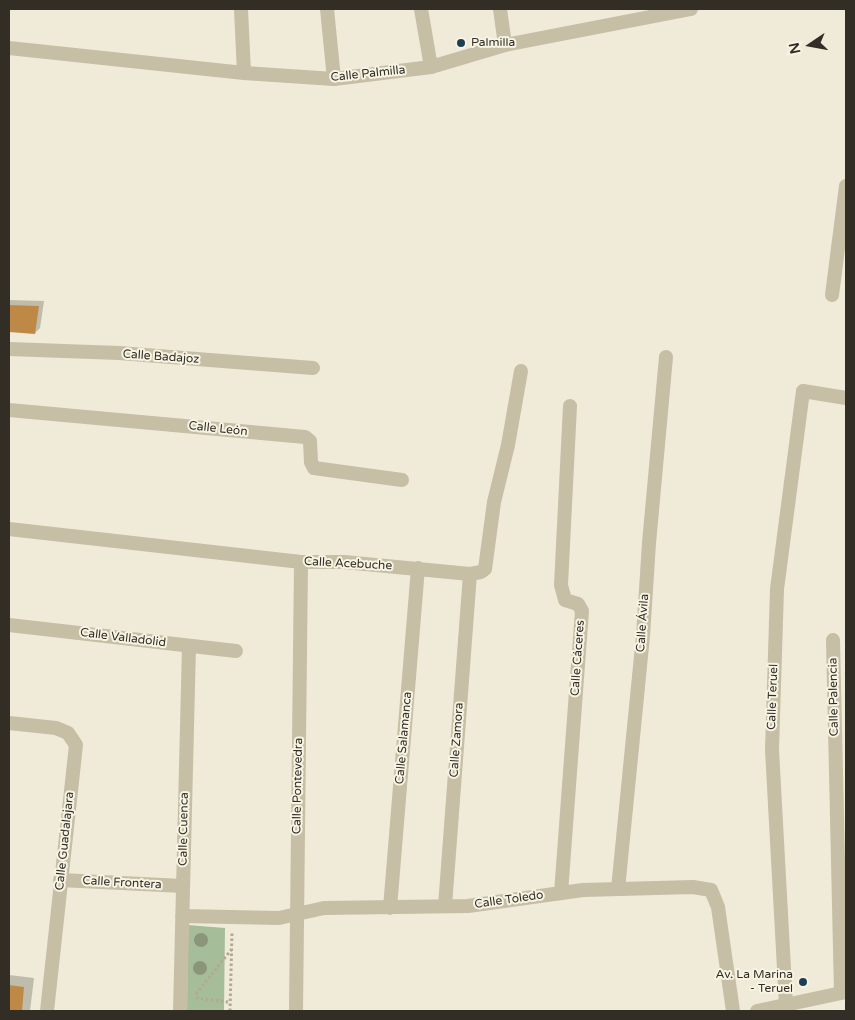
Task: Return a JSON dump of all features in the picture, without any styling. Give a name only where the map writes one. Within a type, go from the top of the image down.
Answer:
[{"type":"street","points":[[241,9],[244,73]]},
{"type":"street","points":[[327,9],[334,79]]},
{"type":"street","points":[[422,9],[431,67]]},
{"type":"street","points":[[500,9],[505,45]]},
{"type":"street","name":"Calle Palmilla","points":[[9,48],[244,73],[334,79],[431,67],[505,45],[691,9]]},
{"type":"street","points":[[832,295],[846,186]]},
{"type":"street","name":"Calle Badajoz","points":[[9,349],[119,353],[312,368]]},
{"type":"street","name":"Calle Ávila","points":[[618,889],[643,636],[649,544],[666,357]]},
{"type":"street","points":[[470,574],[481,572],[485,569],[494,502],[508,445],[521,371]]},
{"type":"street","name":"Calle Teruel","points":[[786,1005],[772,750],[777,589],[803,391],[846,398]]},
{"type":"street","name":"Calle Cáceres","points":[[561,893],[582,611],[578,604],[565,600],[561,585],[570,406]]},
{"type":"street","name":"Calle León","points":[[9,410],[305,437],[310,442],[310,462],[314,468],[402,480]]},
{"type":"street","name":"Calle Acebuche","points":[[9,529],[301,562],[344,562],[470,574]]},
{"type":"street","name":"Calle Pontevedra","points":[[296,1011],[301,562]]},
{"type":"street","name":"Calle Salamanca","points":[[390,908],[418,568]]},
{"type":"street","name":"Calle Zamora","points":[[445,906],[470,574]]},
{"type":"street","name":"Calle Valladolid","points":[[9,625],[236,651]]},
{"type":"street","name":"Calle Palencia","points":[[833,640],[843,992]]},
{"type":"street","name":"Calle Cuenca","points":[[180,1011],[189,646]]},
{"type":"street","name":"Calle Guadalajara","points":[[9,723],[56,728],[68,733],[76,745],[47,1011]]},
{"type":"street","name":"Calle Frontera","points":[[60,880],[183,886]]},
{"type":"street","name":"Calle Toledo","points":[[182,916],[279,918],[324,908],[468,906],[561,893],[693,886],[711,890],[718,907],[733,1011]]},
{"type":"street","points":[[758,1011],[843,992]]},
{"type":"path","points":[[230,1011],[232,917]]},
{"type":"path","points":[[197,994],[231,949]]},
{"type":"path","points":[[180,996],[228,1002]]},
{"type":"green space","points":[[188,925],[225,928],[224,1011],[187,1011]]},
{"type":"building","points":[[9,305],[39,306],[35,334],[9,332]]},
{"type":"building","points":[[9,985],[24,987],[22,1011],[9,1011]]},
{"type":"place","name":"Palmilla","points":[[461,43]]},
{"type":"place","name":"Av. La Marina - Teruel","points":[[803,982]]}]
